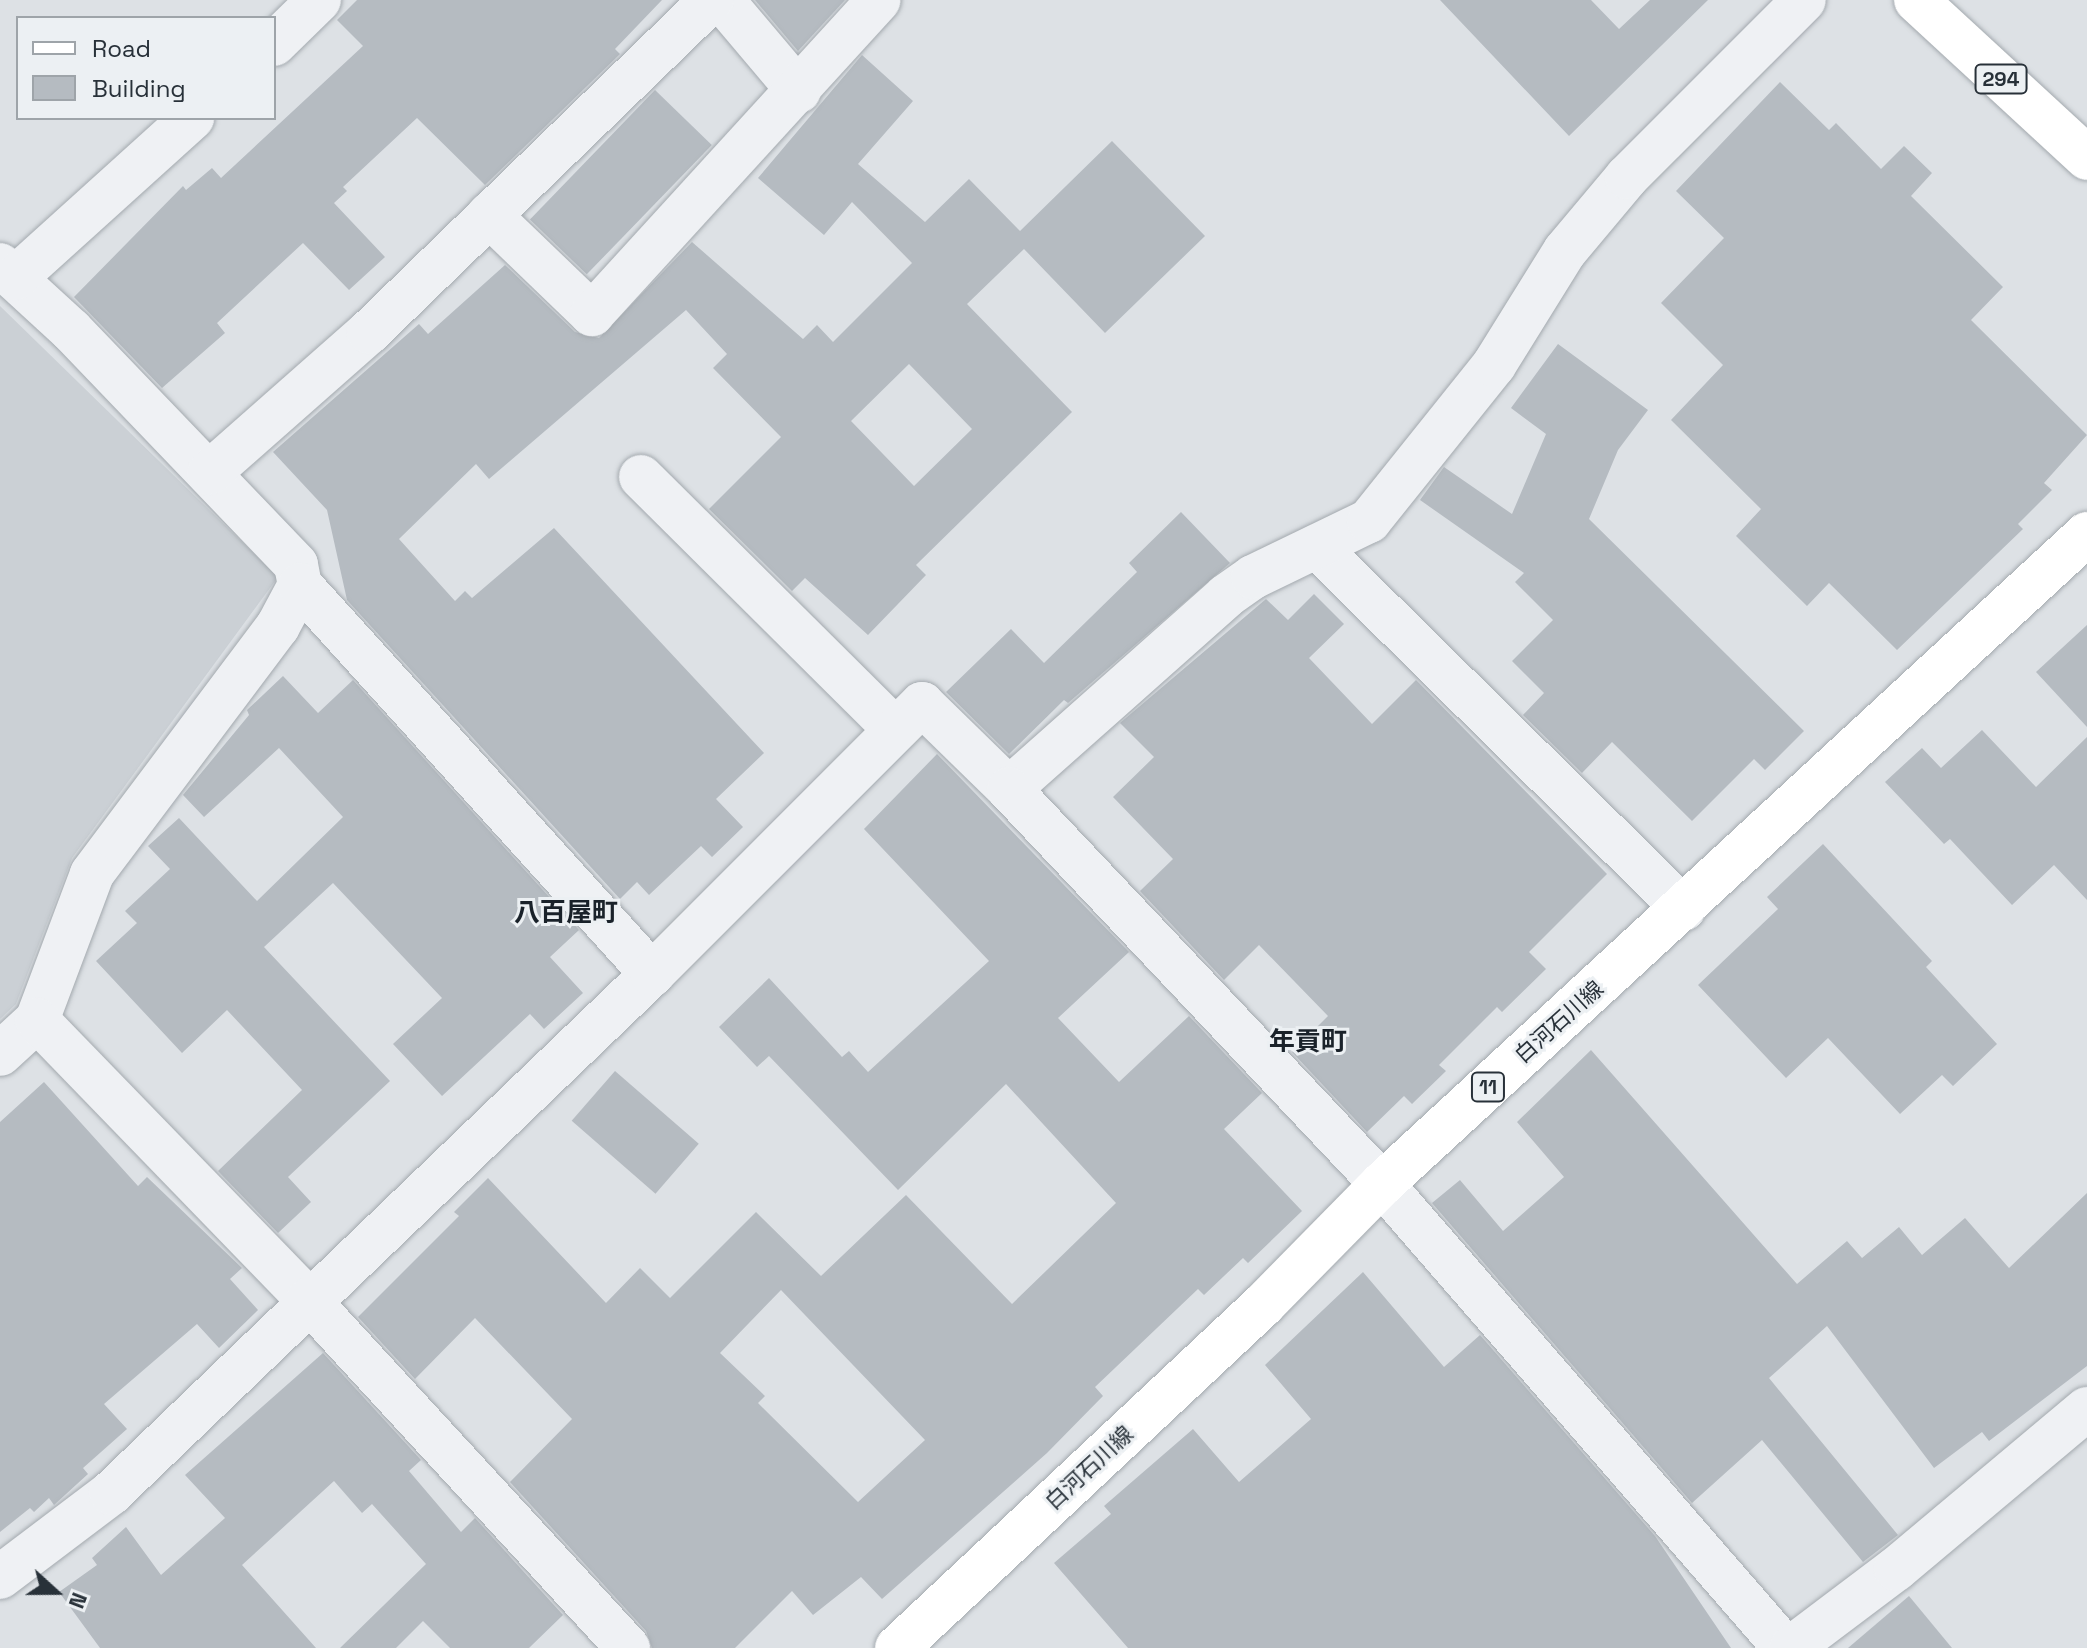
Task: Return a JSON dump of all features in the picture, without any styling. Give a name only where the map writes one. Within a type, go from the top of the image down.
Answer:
[{"type":"main road","name":"294","points":[[1916,0],[2087,158]]},
{"type":"main road","name":"白河石川線","points":[[897,1648],[1263,1305],[1382,1184],[1684,909],[2087,534]]},
{"type":"street","points":[[276,42],[319,0]]},
{"type":"street","points":[[489,215],[592,314],[879,0]]},
{"type":"street","points":[[1009,789],[1226,596],[1369,521],[1443,434],[1583,230],[1627,177],[1804,0]]},
{"type":"street","points":[[209,473],[369,332],[713,1],[799,91]]},
{"type":"street","points":[[190,120],[8,272],[209,473],[296,565],[300,585],[652,974]]},
{"type":"street","points":[[641,477],[895,729]]},
{"type":"street","points":[[1317,547],[1684,909]]},
{"type":"street","points":[[0,1054],[37,1020],[92,874],[278,626],[300,585]]},
{"type":"street","points":[[0,1577],[111,1493],[308,1300],[652,974],[922,704],[1009,789],[1382,1184],[1785,1648]]},
{"type":"street","points":[[37,1020],[308,1300],[628,1648]]},
{"type":"street","points":[[1791,1648],[1896,1569],[2087,1409]]},
{"type":"shaded area","points":[[0,306],[278,577],[72,858],[16,1004],[0,1019]]},
{"type":"building","points":[[357,0],[662,0],[615,49],[620,54],[485,185],[417,118],[343,187],[347,191],[334,203],[385,257],[349,290],[303,243],[217,323],[225,333],[162,388],[74,297],[183,186],[186,190],[212,168],[221,178],[363,46],[337,20]]},
{"type":"building","points":[[755,0],[845,0],[798,51]]},
{"type":"building","points":[[1440,0],[1591,0],[1619,29],[1650,0],[1708,0],[1569,136]]},
{"type":"building","points":[[862,55],[913,101],[858,164],[925,222],[969,179],[1020,231],[1112,141],[1205,236],[1105,333],[1024,249],[967,304],[1072,412],[916,565],[926,575],[868,635],[805,578],[792,591],[709,509],[781,437],[713,368],[727,354],[686,310],[489,479],[476,464],[399,539],[455,601],[465,591],[472,598],[554,528],[764,753],[716,799],[743,827],[712,857],[701,846],[649,895],[637,882],[620,899],[347,600],[327,510],[273,452],[419,324],[428,334],[505,265],[575,332],[599,338],[692,242],[803,339],[817,325],[833,342],[912,263],[852,202],[824,235],[758,178]],"holes":[[[909,364],[972,429],[914,486],[851,421]]]},
{"type":"building","points":[[1780,82],[1829,130],[1836,123],[1881,169],[1904,146],[1932,173],[1911,196],[2003,287],[1971,320],[2087,435],[2044,483],[2052,490],[2018,524],[2023,529],[1897,650],[1829,583],[1807,606],[1736,536],[1761,509],[1671,420],[1723,365],[1661,303],[1724,238],[1676,191]]},
{"type":"building","points":[[655,90],[712,145],[587,274],[530,219]]},
{"type":"building","points":[[1558,344],[1648,410],[1618,450],[1589,519],[1804,731],[1765,770],[1754,759],[1692,821],[1612,742],[1582,773],[1523,715],[1544,693],[1512,661],[1553,620],[1515,582],[1524,573],[1420,500],[1444,467],[1512,514],[1546,434],[1511,408]]},
{"type":"building","points":[[1181,512],[1230,563],[1068,703],[1064,700],[1009,754],[946,692],[1011,629],[1044,663],[1137,572],[1129,563]]},
{"type":"building","points":[[1314,594],[1344,624],[1309,658],[1372,724],[1416,680],[1607,874],[1529,952],[1546,969],[1502,1012],[1497,1007],[1439,1065],[1446,1071],[1412,1104],[1404,1096],[1367,1132],[1292,1052],[1328,1016],[1259,945],[1224,980],[1140,891],[1173,859],[1113,797],[1154,757],[1120,723],[1266,599],[1288,620]]},
{"type":"building","points":[[2087,625],[2087,727],[2036,672]]},
{"type":"building","points":[[283,676],[318,713],[353,680],[579,930],[550,957],[583,993],[544,1029],[530,1014],[442,1096],[393,1044],[442,998],[333,883],[264,947],[390,1081],[288,1177],[311,1202],[278,1233],[218,1171],[302,1090],[227,1010],[182,1053],[96,961],[137,923],[125,911],[170,869],[148,846],[179,818],[257,901],[343,817],[279,748],[204,817],[183,795],[249,715],[247,710]]},
{"type":"building","points":[[1982,730],[2036,787],[2087,737],[2087,900],[2054,865],[2012,905],[1950,839],[1944,844],[1885,782],[1922,748],[1941,768]]},
{"type":"building","points":[[937,754],[1129,952],[1058,1018],[1119,1082],[1189,1016],[1262,1093],[1224,1129],[1302,1211],[1248,1263],[1243,1258],[1204,1295],[1198,1289],[1095,1387],[1103,1396],[1047,1453],[882,1599],[861,1577],[813,1615],[792,1591],[735,1648],[652,1648],[646,1631],[510,1482],[572,1419],[475,1318],[415,1379],[358,1317],[459,1216],[454,1212],[488,1178],[606,1303],[640,1268],[670,1298],[756,1212],[821,1276],[906,1195],[1012,1304],[1116,1203],[1006,1084],[898,1190],[769,1056],[757,1067],[719,1027],[769,978],[842,1057],[849,1051],[868,1072],[989,961],[864,829]],"holes":[[[781,1290],[925,1440],[858,1502],[758,1403],[765,1396],[720,1353]]]},
{"type":"building","points":[[1823,844],[1932,961],[1926,967],[1997,1044],[1953,1086],[1942,1075],[1900,1114],[1828,1038],[1786,1078],[1698,985],[1778,909],[1767,897]]},
{"type":"building","points":[[1591,1050],[1797,1284],[1847,1241],[1862,1258],[1899,1227],[1922,1255],[1965,1218],[2009,1268],[2087,1193],[2087,1366],[1989,1441],[1982,1432],[1934,1468],[1827,1326],[1769,1378],[1898,1535],[1863,1562],[1762,1440],[1692,1503],[1432,1203],[1460,1180],[1503,1231],[1564,1177],[1517,1122]]},
{"type":"building","points":[[615,1071],[699,1144],[655,1194],[572,1121]]},
{"type":"building","points":[[44,1082],[138,1186],[147,1177],[242,1268],[230,1279],[258,1310],[219,1348],[197,1324],[104,1404],[127,1429],[83,1468],[88,1474],[54,1505],[49,1498],[34,1512],[30,1508],[0,1532],[0,1122]]},
{"type":"building","points":[[1363,1272],[1444,1367],[1480,1335],[1655,1536],[1731,1648],[1128,1648],[1054,1563],[1111,1514],[1104,1506],[1193,1429],[1239,1482],[1311,1419],[1265,1365]]},
{"type":"building","points":[[323,1353],[421,1460],[409,1471],[461,1532],[475,1518],[563,1615],[529,1648],[450,1648],[423,1621],[396,1648],[340,1648],[426,1564],[372,1504],[362,1513],[334,1481],[242,1565],[316,1648],[100,1648],[59,1592],[97,1565],[92,1558],[126,1527],[161,1575],[225,1518],[185,1475]]},
{"type":"building","points":[[1909,1596],[1952,1648],[1848,1648]]},
{"type":"district","name":"八百屋町","points":[[566,913]]},
{"type":"district","name":"年貢町","points":[[1308,1042]]}]
